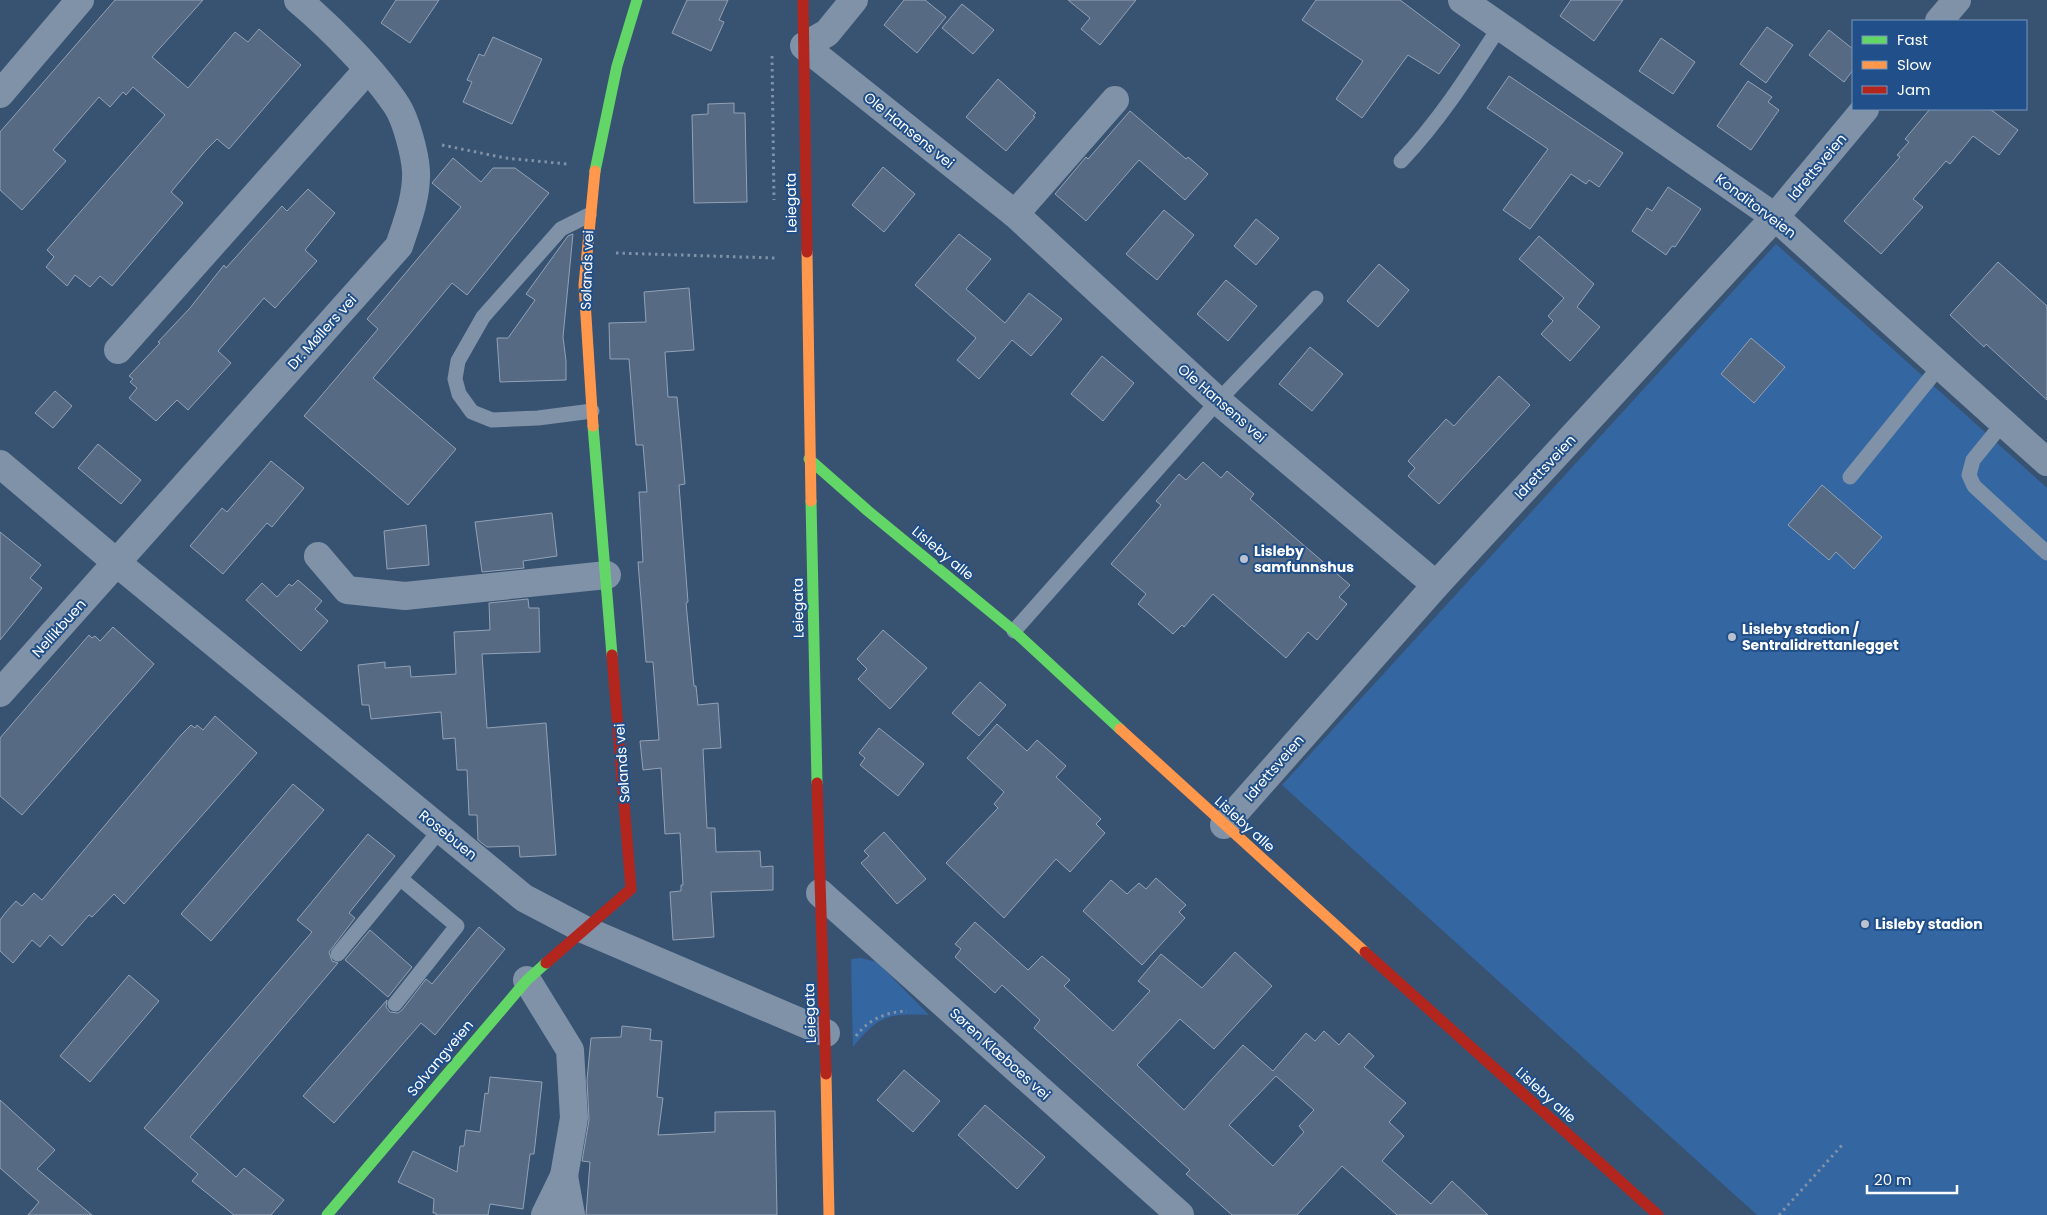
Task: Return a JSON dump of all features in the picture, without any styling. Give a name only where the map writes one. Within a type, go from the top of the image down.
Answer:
[{"type":"street","points":[[0,94],[80,0]]},
{"type":"street","name":"Dr. Møllers vei","points":[[117,563],[399,246],[411,210],[416,173],[413,148],[398,107],[368,69],[298,0]]},
{"type":"street","name":"Sølands vei","points":[[585,930],[632,889],[592,411],[584,285],[589,215],[595,167],[617,66],[638,0]]},
{"type":"street","name":"Leiegata","points":[[803,0],[809,459],[830,1215]]},
{"type":"street","points":[[804,46],[827,33],[854,0]]},
{"type":"street","name":"Konditorveien","points":[[1462,0],[1775,216],[2047,462]]},
{"type":"street","points":[[1940,20],[1957,0]]},
{"type":"street","name":"Ole Hansens vei","points":[[804,46],[1015,214],[1218,401],[1436,585]]},
{"type":"street","points":[[118,350],[368,69]]},
{"type":"street","points":[[1015,214],[1115,100]]},
{"type":"street","name":"Idrettsveien","points":[[1224,825],[1436,585],[1775,216],[1864,110]]},
{"type":"street","name":"Lisleby alle","points":[[809,459],[868,511],[1014,631],[1224,825],[1658,1215]]},
{"type":"street","name":"Rosebuen","points":[[0,464],[117,563],[524,898],[585,930],[826,1033]]},
{"type":"street","points":[[318,556],[348,590],[405,596],[607,575]]},
{"type":"street","name":"Nellikbuen","points":[[0,693],[117,563]]},
{"type":"street","name":"Søren Klæboes vei","points":[[820,893],[1180,1215]]},
{"type":"street","name":"Solvangveien","points":[[327,1215],[527,980],[585,930]]},
{"type":"street","points":[[527,980],[570,1050],[574,1118],[564,1176],[545,1215]]},
{"type":"street","points":[[564,1176],[571,1215]]},
{"type":"lane","points":[[1400,161],[1426,135],[1465,81],[1500,26]]},
{"type":"lane","points":[[589,215],[561,229],[483,317],[458,361],[455,379],[458,394],[472,412],[492,420],[538,418],[592,411]]},
{"type":"lane","points":[[1014,631],[1218,401],[1316,298]]},
{"type":"lane","points":[[1850,477],[1940,366]]},
{"type":"lane","points":[[2003,423],[1973,460],[1969,475],[1974,486],[2047,553]]},
{"type":"lane","points":[[338,954],[441,829]]},
{"type":"lane","points":[[395,1004],[457,926],[401,879]]},
{"type":"path","points":[[413,148],[439,144],[505,158],[595,167]]},
{"type":"path","points":[[587,251],[775,258]]},
{"type":"path","points":[[854,1038],[873,1020],[890,1012],[912,1010]]},
{"type":"path","points":[[1779,1215],[1844,1143]]},
{"type":"shaded area","name":"Lisleby stadion / Sentralidrettanlegget","points":[[1776,244],[2047,488],[2047,1215],[1757,1215],[1282,785]]},
{"type":"shaded area","points":[[861,958],[877,962],[929,1015],[904,1015],[886,1018],[870,1028],[853,1047],[851,959]]},
{"type":"building","points":[[115,0],[203,0],[152,57],[188,88],[235,32],[248,42],[259,29],[301,65],[229,149],[217,139],[206,150],[171,192],[183,203],[112,286],[100,276],[90,287],[75,275],[67,286],[46,267],[54,257],[47,250],[165,115],[133,87],[126,95],[123,92],[110,107],[99,97],[53,150],[66,161],[22,210],[0,190],[0,132]]},
{"type":"building","points":[[396,0],[439,0],[410,43],[381,23]]},
{"type":"building","points":[[687,0],[728,0],[719,20],[724,22],[711,51],[672,33]]},
{"type":"building","points":[[904,0],[925,0],[946,17],[917,53],[884,25]]},
{"type":"building","points":[[1068,0],[1136,0],[1100,45],[1081,29],[1090,18]]},
{"type":"building","points":[[1316,0],[1400,0],[1460,45],[1439,74],[1408,55],[1362,118],[1336,99],[1363,61],[1302,20]]},
{"type":"building","points":[[1571,0],[1623,0],[1594,41],[1560,16]]},
{"type":"building","points":[[962,4],[994,30],[973,54],[942,28]]},
{"type":"building","points":[[1767,27],[1793,45],[1766,83],[1740,64]]},
{"type":"building","points":[[1829,30],[1852,48],[1852,71],[1844,82],[1809,55]]},
{"type":"building","points":[[493,37],[542,59],[512,124],[463,102],[472,82],[467,80],[479,54],[484,56]]},
{"type":"building","points":[[1661,38],[1695,62],[1673,94],[1639,71]]},
{"type":"building","points":[[1509,76],[1623,153],[1599,187],[1589,180],[1586,184],[1571,174],[1530,229],[1503,210],[1548,149],[1487,108]]},
{"type":"building","points":[[998,79],[1036,113],[1033,116],[1035,117],[1006,151],[966,117]]},
{"type":"building","points":[[1748,81],[1772,97],[1768,102],[1779,110],[1751,150],[1717,126]]},
{"type":"building","points":[[734,103],[734,113],[745,113],[747,202],[694,203],[692,115],[708,114],[708,104]]},
{"type":"building","points":[[1929,110],[1991,110],[2018,130],[1999,155],[1973,136],[1950,164],[1946,161],[1913,199],[1923,207],[1881,254],[1844,221],[1900,157],[1897,155],[1909,142],[1905,139]]},
{"type":"building","points":[[1130,111],[1186,159],[1188,157],[1208,174],[1185,200],[1139,160],[1086,221],[1055,194],[1086,157],[1088,159]]},
{"type":"building","points":[[453,158],[481,182],[493,168],[515,168],[549,193],[467,295],[452,283],[373,378],[456,449],[408,505],[304,416],[378,329],[367,319],[461,207],[432,183]]},
{"type":"building","points":[[883,167],[915,194],[884,232],[852,205]]},
{"type":"building","points":[[1668,187],[1701,209],[1675,247],[1672,246],[1666,255],[1632,231],[1647,208],[1652,211]]},
{"type":"building","points":[[308,189],[335,213],[305,250],[317,261],[275,308],[264,298],[218,351],[231,363],[188,410],[177,400],[156,421],[129,398],[137,388],[130,382],[133,379],[129,376],[190,308],[224,265],[226,268],[282,206],[287,211]]},
{"type":"building","points":[[1164,210],[1194,235],[1157,280],[1126,254]]},
{"type":"building","points":[[1256,219],[1279,238],[1256,265],[1234,246]]},
{"type":"building","points":[[573,234],[563,337],[566,380],[500,382],[497,338],[508,338],[535,300],[526,294],[568,236]]},
{"type":"building","points":[[959,234],[991,259],[966,289],[1005,323],[1029,293],[1062,319],[1031,356],[1012,340],[979,379],[957,360],[976,338],[915,285]]},
{"type":"building","points":[[1539,236],[1594,284],[1577,307],[1600,327],[1570,361],[1541,334],[1553,321],[1548,316],[1564,298],[1519,259]]},
{"type":"building","points":[[1998,262],[2047,306],[2047,400],[1986,344],[1984,347],[1950,315]]},
{"type":"building","points":[[1379,264],[1409,290],[1378,327],[1347,301]]},
{"type":"building","points":[[1226,280],[1257,306],[1228,341],[1197,314]]},
{"type":"building","points":[[689,288],[694,350],[665,352],[668,397],[677,397],[685,484],[679,485],[688,602],[686,603],[694,686],[696,686],[698,705],[718,703],[721,748],[703,749],[707,828],[715,828],[716,852],[760,851],[761,867],[773,866],[773,890],[711,892],[714,937],[673,940],[670,892],[681,891],[681,885],[683,885],[680,833],[665,834],[661,768],[643,770],[640,741],[659,740],[653,662],[646,662],[638,562],[643,562],[639,492],[647,492],[643,445],[636,445],[629,359],[610,359],[609,323],[646,322],[644,292]]},
{"type":"building","points":[[1751,338],[1785,367],[1754,403],[1721,374]]},
{"type":"building","points":[[1310,347],[1343,374],[1312,411],[1279,384]]},
{"type":"building","points":[[1102,356],[1134,383],[1103,421],[1071,394]]},
{"type":"building","points":[[1499,376],[1530,405],[1439,504],[1408,476],[1415,468],[1408,461],[1446,419],[1454,426]]},
{"type":"building","points":[[55,391],[72,406],[53,428],[35,413]]},
{"type":"building","points":[[98,444],[141,480],[121,504],[78,468]]},
{"type":"building","points":[[271,461],[304,488],[272,527],[267,523],[223,574],[190,546],[222,508],[227,512]]},
{"type":"building","points":[[1203,462],[1221,478],[1227,471],[1254,494],[1250,499],[1350,585],[1339,597],[1347,604],[1317,640],[1308,632],[1286,658],[1213,594],[1184,627],[1182,625],[1173,634],[1138,604],[1146,594],[1111,564],[1161,505],[1156,501],[1179,474],[1186,480]]},
{"type":"building","points":[[1822,485],[1882,537],[1854,569],[1836,552],[1829,560],[1788,525]]},
{"type":"building","points":[[552,513],[557,556],[523,561],[524,568],[482,572],[475,522]]},
{"type":"building","points":[[426,525],[429,565],[387,569],[384,531]]},
{"type":"building","points":[[0,532],[41,565],[30,578],[42,588],[0,640]]},
{"type":"building","points":[[298,580],[322,601],[315,609],[328,621],[301,651],[246,600],[262,583],[277,597],[289,584],[292,586]]},
{"type":"building","points":[[528,599],[529,608],[539,608],[540,652],[482,654],[487,728],[546,723],[556,855],[520,857],[519,846],[487,847],[478,840],[477,815],[469,815],[467,770],[457,770],[455,738],[443,739],[441,712],[371,719],[369,705],[362,705],[358,665],[385,662],[385,668],[410,666],[411,677],[456,674],[454,632],[490,630],[489,603]]},
{"type":"building","points":[[113,627],[154,664],[22,815],[0,796],[0,738],[89,635],[92,638],[95,636],[100,641]]},
{"type":"building","points":[[883,630],[927,668],[890,709],[858,679],[867,669],[857,659]]},
{"type":"building","points":[[980,682],[1006,705],[979,736],[952,713]]},
{"type":"building","points":[[215,716],[257,753],[124,904],[114,894],[92,917],[89,915],[62,946],[50,935],[40,947],[32,940],[13,963],[0,951],[0,920],[6,912],[16,901],[22,906],[34,893],[42,900],[181,735],[191,725],[195,728],[197,725],[203,730]]},
{"type":"building","points":[[997,724],[1027,751],[1037,740],[1066,766],[1056,777],[1101,819],[1096,824],[1105,833],[1070,872],[1056,859],[1004,918],[946,863],[998,808],[994,804],[1004,792],[967,758]]},
{"type":"building","points":[[879,728],[924,764],[898,796],[860,765],[865,758],[859,753]]},
{"type":"building","points":[[293,784],[324,810],[211,941],[181,914]]},
{"type":"building","points":[[884,832],[926,879],[897,904],[861,863],[869,856],[864,851]]},
{"type":"building","points":[[368,834],[395,856],[349,913],[355,918],[329,952],[332,961],[338,963],[190,1137],[236,1177],[244,1168],[284,1200],[271,1215],[234,1215],[192,1181],[198,1174],[144,1128],[312,932],[297,920]]},
{"type":"building","points":[[1156,878],[1186,905],[1179,912],[1185,918],[1142,965],[1083,911],[1111,880],[1127,894],[1139,883],[1146,889]]},
{"type":"building","points":[[975,922],[1028,970],[1042,956],[1070,980],[1064,986],[1113,1031],[1150,991],[1138,981],[1161,954],[1202,988],[1235,952],[1272,986],[1214,1049],[1180,1019],[1137,1065],[1184,1110],[1243,1045],[1273,1071],[1306,1033],[1315,1041],[1324,1031],[1339,1045],[1349,1033],[1374,1056],[1364,1067],[1406,1103],[1389,1122],[1404,1136],[1382,1161],[1431,1204],[1452,1181],[1488,1215],[1397,1215],[1342,1166],[1297,1215],[1232,1215],[1186,1174],[1190,1170],[1034,1028],[1040,1020],[1002,985],[995,993],[955,957],[961,949],[955,944]],"holes":[[[1276,1076],[1314,1110],[1299,1126],[1304,1132],[1273,1166],[1229,1125]]]},
{"type":"building","points":[[479,927],[505,949],[435,1035],[421,1023],[334,1123],[303,1096],[387,1000],[386,1007],[390,1012],[398,1013],[402,1010],[426,979],[432,984]]},
{"type":"building","points":[[370,930],[412,967],[388,997],[345,960]]},
{"type":"building","points":[[129,975],[159,1001],[90,1082],[60,1056]]},
{"type":"building","points":[[622,1026],[651,1029],[650,1040],[662,1041],[657,1097],[663,1098],[658,1135],[715,1132],[715,1112],[775,1111],[777,1215],[586,1215],[590,1162],[582,1161],[589,1120],[587,1080],[591,1038],[621,1037]]},
{"type":"building","points":[[904,1070],[940,1101],[913,1132],[877,1100]]},
{"type":"building","points":[[490,1077],[542,1082],[534,1154],[530,1154],[523,1209],[490,1204],[488,1215],[436,1215],[436,1213],[433,1213],[434,1199],[398,1182],[413,1151],[457,1172],[460,1146],[464,1146],[466,1130],[480,1132],[485,1093],[488,1094]]},
{"type":"building","points":[[0,1100],[55,1150],[37,1169],[92,1215],[28,1215],[39,1202],[0,1168]]},
{"type":"building","points":[[985,1105],[1045,1157],[1017,1189],[958,1135]]},
{"type":"traffic: fast","points":[[595,171],[617,66],[637,0]]},
{"type":"traffic: fast","points":[[593,426],[612,655]]},
{"type":"traffic: fast","points":[[809,459],[868,511],[1014,631],[1120,729]]},
{"type":"traffic: fast","points":[[811,501],[817,783]]},
{"type":"traffic: fast","points":[[327,1215],[527,980],[546,963]]},
{"type":"traffic: slow","points":[[593,426],[584,285],[595,171]]},
{"type":"traffic: slow","points":[[807,252],[811,501]]},
{"type":"traffic: slow","points":[[1120,729],[1365,952]]},
{"type":"traffic: slow","points":[[826,1074],[829,1215]]},
{"type":"traffic: jam","points":[[803,0],[807,252]]},
{"type":"traffic: jam","points":[[546,963],[631,889],[612,655]]},
{"type":"traffic: jam","points":[[817,783],[826,1074]]},
{"type":"traffic: jam","points":[[1365,952],[1658,1215]]},
{"type":"place","name":"Lisleby samfunnshus","points":[[1244,559]]},
{"type":"place","name":"Lisleby stadion / Sentralidrettanlegget","points":[[1732,637]]},
{"type":"place","name":"Lisleby stadion","points":[[1865,924]]}]
